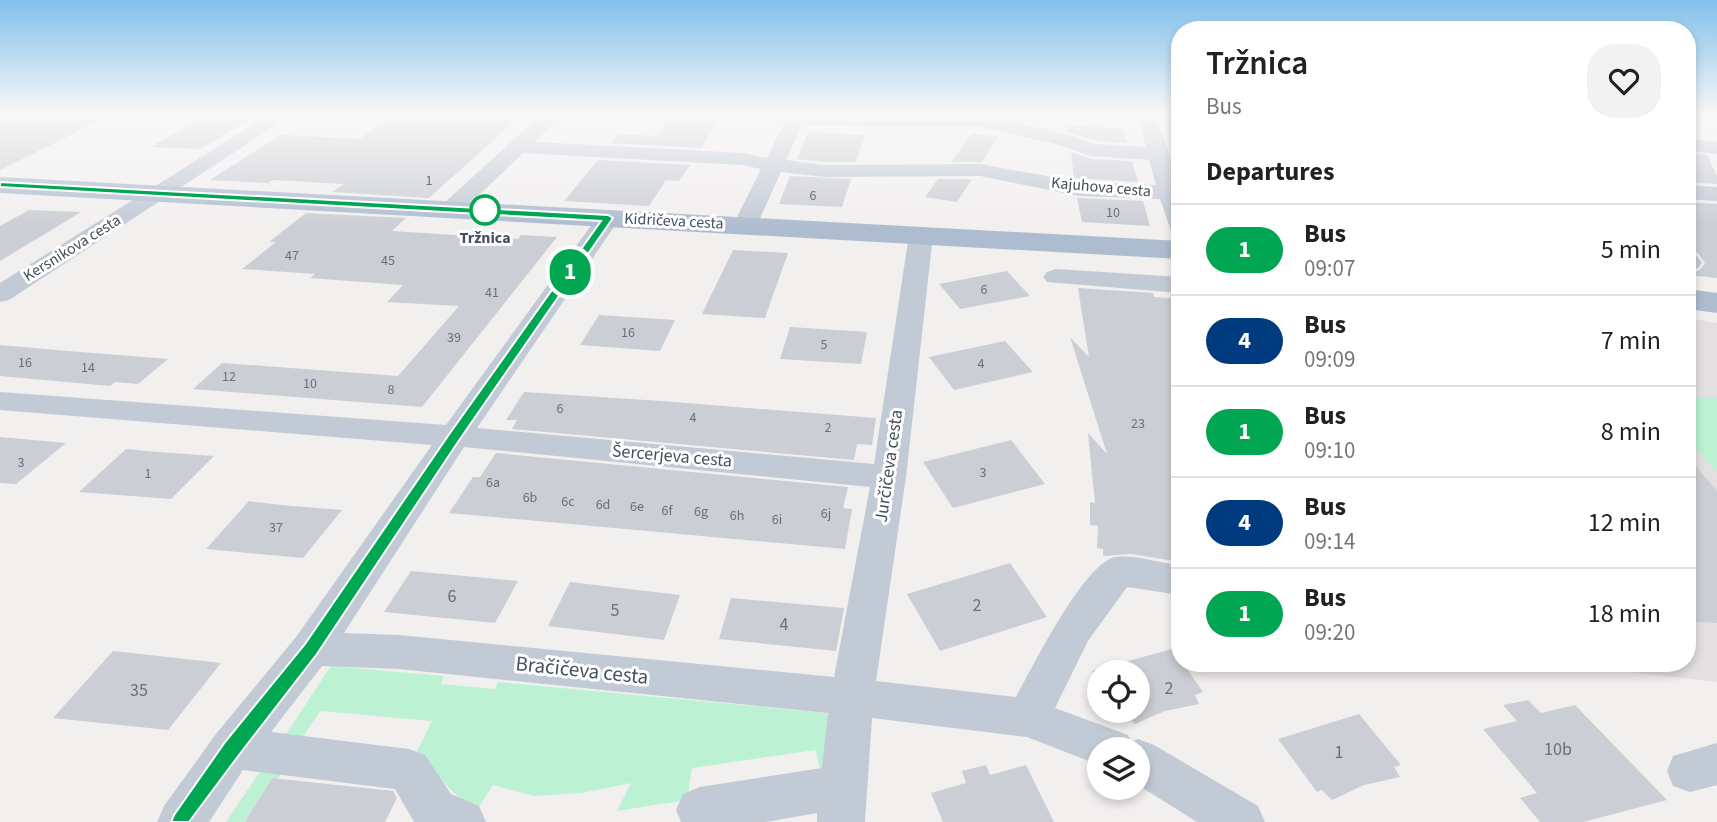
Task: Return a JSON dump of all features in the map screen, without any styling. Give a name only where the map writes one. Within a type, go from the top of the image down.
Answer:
[{"type":"main road","name":"Kidričeva cesta","points":[[0,185],[1171,249]]},
{"type":"main road","points":[[1696,300],[1717,303]]},
{"type":"street","name":"Kersnikova cesta","points":[[0,294],[224,151]]},
{"type":"street","points":[[452,208],[513,151]]},
{"type":"street","name":"Kajuhova cesta","points":[[599,151],[742,159],[772,166],[824,171],[980,170],[1079,189],[1171,193]]},
{"type":"street","points":[[745,225],[779,151]]},
{"type":"street","points":[[1109,151],[1157,155]]},
{"type":"street","points":[[1156,151],[1171,185]]},
{"type":"street","points":[[1696,193],[1717,194]]},
{"type":"street","points":[[181,822],[232,748],[311,649],[455,436],[608,218]]},
{"type":"street","name":"Jurčičeva cesta","points":[[852,696],[889,477],[921,235]]},
{"type":"street","points":[[1056,278],[1171,284]]},
{"type":"street","name":"Šercerjeva cesta","points":[[0,401],[455,436],[889,477]]},
{"type":"street","points":[[1028,718],[1072,631],[1117,571],[1171,579]]},
{"type":"street","name":"Bračičeva cesta","points":[[311,649],[398,652],[852,696],[1028,718],[1087,740]]},
{"type":"street","points":[[700,810],[843,805],[852,696]]},
{"type":"street","points":[[232,748],[410,770],[434,810],[462,822]]},
{"type":"street","points":[[1150,767],[1241,822]]},
{"type":"shaded area","points":[[1696,320],[1717,323],[1717,682],[1629,672],[1696,672]]},
{"type":"green space","points":[[1696,397],[1717,398],[1717,473],[1696,448]]},
{"type":"green space","points":[[331,666],[444,676],[441,684],[495,689],[498,682],[827,713],[834,769],[820,772],[816,750],[692,768],[687,800],[617,811],[631,783],[582,793],[534,796],[493,785],[475,813],[415,755],[432,721],[320,711],[300,741],[278,746]]},
{"type":"green space","points":[[263,767],[284,769],[278,779],[272,778],[245,822],[226,822]]},
{"type":"building","points":[[0,151],[38,151],[0,170]]},
{"type":"building","points":[[255,151],[481,151],[429,198],[332,192],[344,184],[210,180]]},
{"type":"building","points":[[800,151],[860,151],[856,162],[797,159]]},
{"type":"building","points":[[959,151],[989,151],[982,162],[951,162]]},
{"type":"building","points":[[1071,152],[1091,159],[1132,161],[1138,182],[1074,178]]},
{"type":"building","points":[[1696,154],[1707,155],[1717,176],[1717,184],[1696,183]]},
{"type":"building","points":[[598,160],[690,165],[679,181],[666,180],[649,206],[564,201]]},
{"type":"building","points":[[790,176],[851,179],[842,207],[779,204]]},
{"type":"building","points":[[938,179],[972,179],[957,202],[925,197]]},
{"type":"building","points":[[1077,198],[1143,201],[1150,226],[1082,222]]},
{"type":"building","points":[[1696,203],[1717,204],[1717,278],[1696,276],[1696,272],[1705,263],[1698,253]]},
{"type":"building","points":[[29,210],[81,212],[0,261],[0,226]]},
{"type":"building","points":[[306,213],[406,218],[392,231],[518,239],[521,235],[557,237],[422,407],[193,389],[222,363],[398,376],[459,306],[387,302],[403,285],[310,278],[315,274],[242,269],[276,242],[269,242]]},
{"type":"building","points":[[733,250],[788,253],[765,318],[702,314]]},
{"type":"building","points":[[1007,271],[1030,296],[960,309],[939,284]]},
{"type":"building","points":[[1078,288],[1153,293],[1154,297],[1171,298],[1171,561],[1131,554],[1103,556],[1103,549],[1097,548],[1098,526],[1090,525],[1090,502],[1095,503],[1088,433],[1107,454],[1070,337],[1089,357]]},
{"type":"building","points":[[599,315],[675,320],[660,351],[580,345]]},
{"type":"building","points":[[790,327],[867,332],[861,364],[780,359]]},
{"type":"building","points":[[1005,341],[1033,372],[954,390],[929,357]]},
{"type":"building","points":[[0,345],[168,359],[138,384],[115,382],[110,386],[0,376]]},
{"type":"building","points":[[524,392],[876,418],[872,445],[857,444],[854,460],[512,429],[517,420],[506,420]]},
{"type":"building","points":[[0,437],[66,443],[16,484],[0,483]]},
{"type":"building","points":[[1011,440],[1045,484],[953,508],[923,462]]},
{"type":"building","points":[[126,449],[214,456],[171,499],[79,492]]},
{"type":"building","points":[[496,453],[848,487],[843,508],[852,509],[845,549],[449,513],[473,477],[480,477]]},
{"type":"building","points":[[1696,466],[1717,491],[1717,623],[1696,622]]},
{"type":"building","points":[[249,501],[342,510],[303,558],[206,549]]},
{"type":"building","points":[[1010,563],[1047,617],[940,651],[907,594]]},
{"type":"building","points":[[411,571],[518,581],[495,623],[384,612]]},
{"type":"building","points":[[570,582],[680,595],[664,640],[548,626]]},
{"type":"building","points":[[731,598],[844,608],[836,651],[719,639]]},
{"type":"building","points":[[1171,649],[1171,672],[1189,672],[1203,692],[1195,695],[1199,704],[1165,711],[1150,718],[1150,660],[1132,660]]},
{"type":"building","points":[[113,651],[221,663],[168,730],[53,718]]},
{"type":"building","points":[[1528,700],[1541,713],[1575,705],[1667,800],[1583,822],[1540,822],[1520,798],[1537,793],[1483,729],[1517,721],[1503,705]]},
{"type":"building","points":[[1359,714],[1401,765],[1394,767],[1400,777],[1364,785],[1332,800],[1322,790],[1317,792],[1278,739]]},
{"type":"building","points":[[986,765],[990,775],[1026,765],[1054,822],[943,822],[931,793],[966,783],[962,771]]},
{"type":"building","points":[[272,778],[393,791],[397,798],[385,822],[245,822]]},
{"type":"bus line","name":"1","points":[[0,185],[608,218],[455,436],[311,649],[232,748],[181,822]]},
{"type":"place","name":"Tržnica","points":[[485,210]]}]
